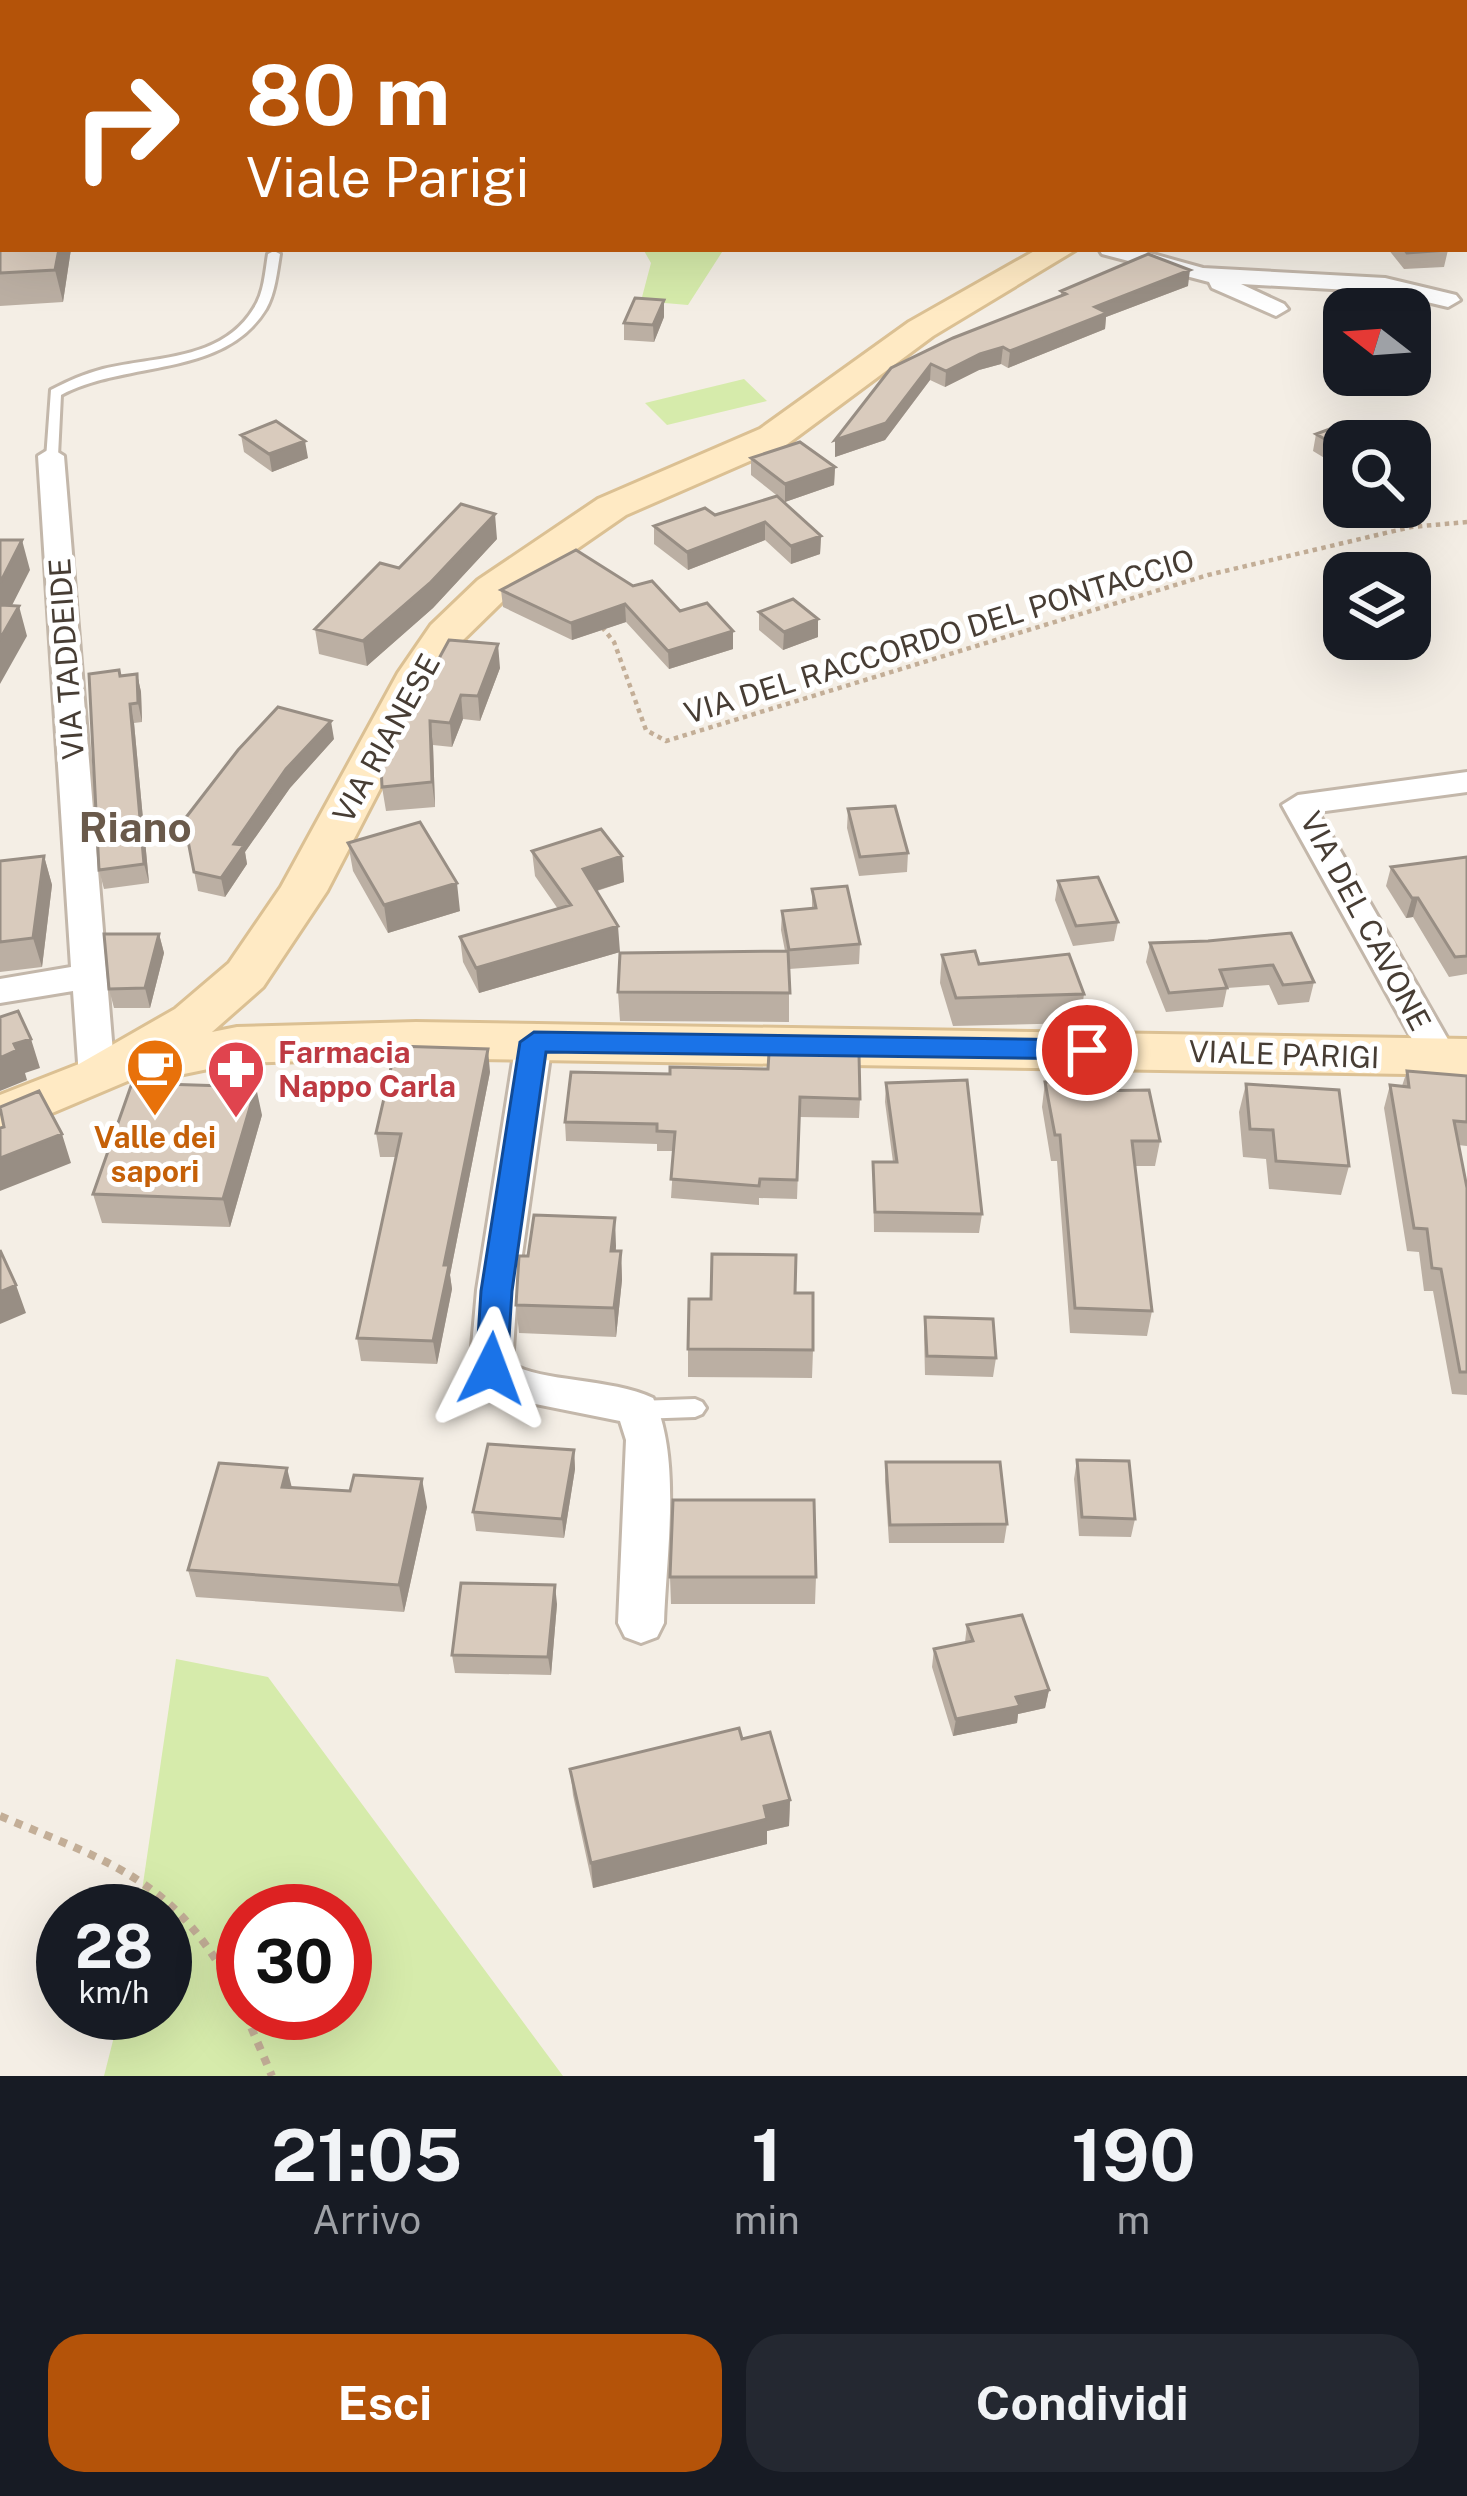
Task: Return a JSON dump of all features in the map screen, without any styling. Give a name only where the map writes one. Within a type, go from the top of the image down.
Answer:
[{"type":"main road","name":"VIA RIANESE","points":[[0,1116],[97,1078],[193,1021],[254,966],[303,891],[411,685],[446,634],[485,595],[612,507],[772,437],[908,338],[1056,252]]},
{"type":"main road","name":"VIALE PARIGI","points":[[97,1078],[182,1054],[236,1045],[534,1042],[1454,1057]]},
{"type":"street","points":[[1121,252],[1202,275],[1276,309]]},
{"type":"street","points":[[1202,275],[1378,284],[1448,300]]},
{"type":"street","name":"VIA TADDEIDE","points":[[51,455],[66,868],[89,976],[97,1078]]},
{"type":"street","name":"VIA DEL CAVONE","points":[[1454,1057],[1298,805],[1467,782]]},
{"type":"street","points":[[0,991],[89,976]]},
{"type":"street","points":[[534,1042],[496,1291],[491,1369],[512,1387],[598,1394],[638,1410],[647,1440],[641,1623]]},
{"type":"lane","points":[[51,455],[55,393],[104,374],[191,358],[238,334],[260,309],[274,254]]},
{"type":"lane","points":[[638,1410],[695,1408]]},
{"type":"path","name":"VIA DEL RACCORDO DEL PONTACCIO","points":[[591,620],[606,629],[614,642],[646,730],[665,741],[1208,575],[1411,527],[1467,522]]},
{"type":"path","points":[[0,1816],[134,1874],[168,1896],[216,1952]]},
{"type":"path","points":[[256,2040],[272,2076]]},
{"type":"green space","points":[[645,252],[722,252],[688,305],[641,301],[651,263]]},
{"type":"green space","points":[[744,379],[767,401],[667,425],[645,403]]},
{"type":"green space","points":[[176,1659],[268,1677],[563,2076],[104,2076],[113,2040],[192,2040],[192,1884],[143,1884]]},
{"type":"building","points":[[0,252],[58,252],[55,270],[0,273]]},
{"type":"building","points":[[1148,254],[1190,270],[1095,307],[1107,313],[1010,351],[1003,347],[980,354],[946,371],[931,364],[886,423],[835,440],[891,368]]},
{"type":"building","points":[[635,298],[664,300],[653,325],[624,323]]},
{"type":"building","points":[[276,421],[305,441],[269,454],[241,435]]},
{"type":"building","points":[[800,442],[835,467],[785,484],[751,458]]},
{"type":"building","points":[[777,496],[821,536],[791,546],[765,522],[687,552],[654,526],[705,508],[715,515]]},
{"type":"building","points":[[461,504],[495,514],[430,583],[363,641],[315,629],[380,563],[399,568]]},
{"type":"building","points":[[0,540],[22,540],[0,583]]},
{"type":"building","points":[[576,550],[633,586],[652,581],[680,611],[707,603],[733,631],[668,651],[625,604],[571,623],[501,590]]},
{"type":"building","points":[[793,599],[818,619],[784,632],[759,612]]},
{"type":"building","points":[[0,605],[19,606],[0,639]]},
{"type":"building","points":[[449,640],[498,644],[478,696],[461,695],[450,723],[430,721],[432,782],[382,787],[381,765]]},
{"type":"building","points":[[119,670],[120,676],[137,674],[138,703],[130,704],[144,864],[99,870],[89,674]]},
{"type":"building","points":[[278,707],[331,721],[286,769],[234,844],[244,845],[221,878],[194,872],[184,820]]},
{"type":"building","points":[[895,806],[908,853],[860,857],[848,809]]},
{"type":"building","points":[[420,822],[457,883],[384,905],[348,843]]},
{"type":"building","points":[[601,829],[622,856],[583,869],[618,926],[476,968],[460,937],[571,905],[532,851]]},
{"type":"building","points":[[44,856],[33,938],[0,942],[0,861]]},
{"type":"building","points":[[1467,857],[1467,956],[1455,957],[1418,898],[1412,898],[1391,867]]},
{"type":"building","points":[[1098,877],[1118,922],[1076,926],[1058,881]]},
{"type":"building","points":[[847,886],[860,944],[789,950],[782,911],[816,908],[812,889]]},
{"type":"building","points":[[1291,933],[1314,982],[1283,985],[1273,965],[1220,970],[1227,988],[1169,993],[1150,943],[1208,941]]},
{"type":"building","points":[[104,934],[159,934],[145,988],[109,989]]},
{"type":"building","points":[[788,951],[790,993],[618,992],[620,953]]},
{"type":"building","points":[[975,951],[979,964],[1069,954],[1084,994],[956,998],[942,955]]},
{"type":"building","points":[[18,1011],[31,1039],[14,1044],[17,1050],[0,1058],[0,1017]]},
{"type":"building","points":[[396,1046],[488,1049],[433,1341],[357,1338],[401,1134],[376,1133]]},
{"type":"building","points":[[769,1053],[859,1054],[860,1099],[800,1097],[797,1180],[760,1179],[759,1186],[671,1179],[675,1132],[657,1131],[657,1124],[565,1122],[571,1072],[768,1069]]},
{"type":"building","points":[[1407,1071],[1467,1076],[1467,1122],[1454,1121],[1467,1188],[1467,1372],[1460,1372],[1441,1269],[1432,1268],[1427,1229],[1414,1228],[1390,1085],[1409,1087]]},
{"type":"building","points":[[967,1080],[982,1214],[875,1212],[873,1162],[897,1162],[886,1083]]},
{"type":"building","points":[[1084,1081],[1086,1091],[1149,1090],[1160,1141],[1132,1141],[1152,1311],[1075,1308],[1060,1135],[1055,1135],[1045,1082]]},
{"type":"building","points":[[132,1083],[256,1087],[223,1199],[93,1194]]},
{"type":"building","points":[[1246,1084],[1339,1090],[1349,1166],[1276,1161],[1273,1130],[1250,1129]]},
{"type":"building","points":[[39,1091],[62,1134],[0,1158],[0,1128],[4,1127],[0,1107]]},
{"type":"building","points":[[534,1215],[615,1218],[611,1251],[621,1251],[614,1308],[516,1305],[519,1256],[528,1256]]},
{"type":"building","points":[[0,1250],[16,1285],[0,1292]]},
{"type":"building","points":[[712,1254],[796,1255],[795,1293],[813,1293],[813,1350],[688,1349],[689,1299],[711,1299]]},
{"type":"building","points":[[925,1317],[993,1319],[996,1358],[927,1356]]},
{"type":"building","points":[[488,1444],[574,1450],[562,1519],[473,1512]]},
{"type":"building","points":[[1077,1460],[1129,1461],[1135,1519],[1082,1517]]},
{"type":"building","points":[[886,1462],[1000,1462],[1007,1524],[890,1525]]},
{"type":"building","points":[[219,1463],[287,1468],[282,1487],[350,1491],[354,1475],[422,1479],[399,1585],[188,1570]]},
{"type":"building","points":[[673,1500],[814,1500],[816,1577],[670,1577]]},
{"type":"building","points":[[461,1583],[555,1585],[548,1657],[452,1655]]},
{"type":"building","points":[[1022,1615],[1049,1690],[1016,1697],[1020,1706],[956,1719],[934,1649],[973,1641],[967,1625]]},
{"type":"building","points":[[739,1728],[742,1739],[770,1732],[790,1800],[764,1806],[767,1819],[591,1863],[570,1769]]},
{"type":"place","name":"Valle dei sapori","points":[[155,1118]]},
{"type":"place","name":"Farmacia Nappo Carla","points":[[236,1120]]},
{"type":"district","name":"Riano","points":[[135,826]]},
{"type":"route","points":[[491,1369],[496,1291],[534,1042],[1087,1050]]}]
